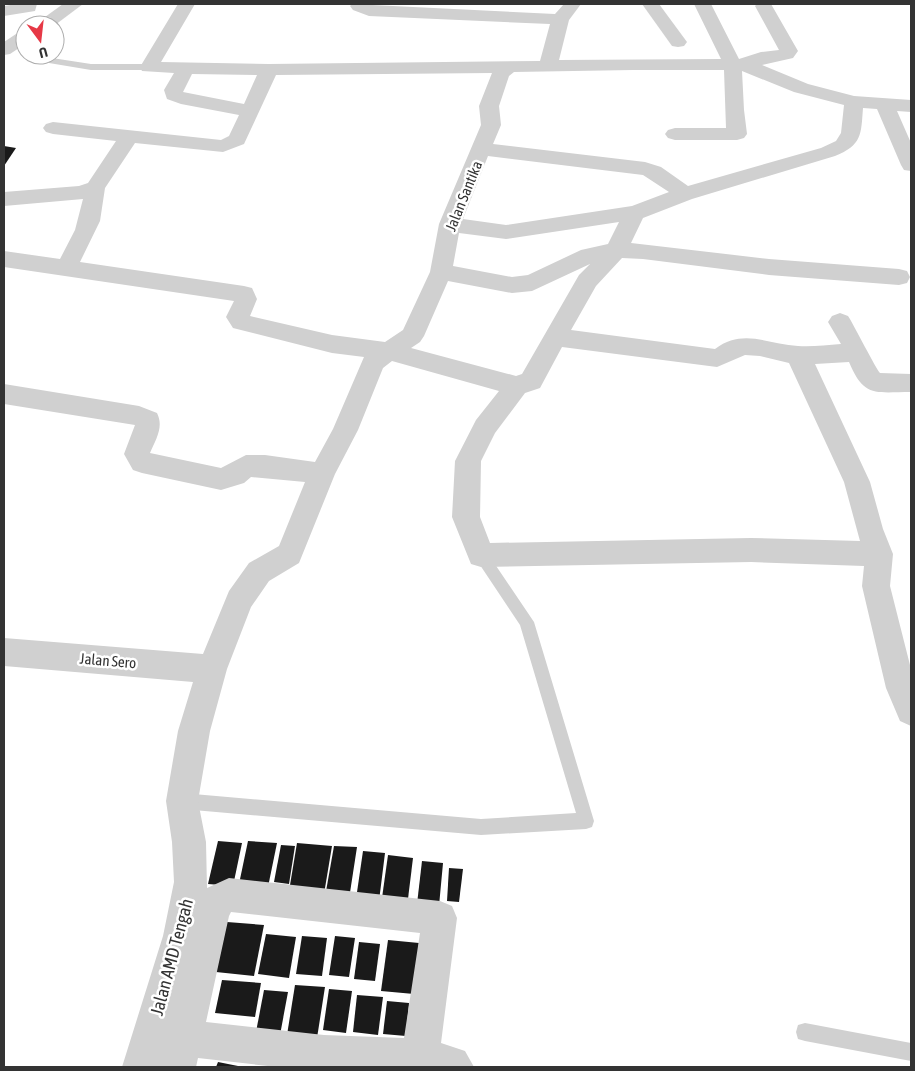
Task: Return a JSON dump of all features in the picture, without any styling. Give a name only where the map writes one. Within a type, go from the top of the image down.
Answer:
[{"type":"street","points":[[4,11],[29,6],[29,4]]},
{"type":"street","points":[[58,15],[74,4]]},
{"type":"street","points":[[186,4],[149,67],[269,70],[633,64],[740,65],[761,58],[787,54],[789,51],[768,5]]},
{"type":"street","points":[[360,4],[359,6],[369,12],[560,19]]},
{"type":"street","points":[[548,66],[560,19],[573,4]]},
{"type":"street","points":[[650,4],[678,42]]},
{"type":"street","points":[[702,4],[740,65],[800,88],[854,102],[885,106],[911,106]]},
{"type":"street","points":[[4,50],[15,43]]},
{"type":"street","points":[[675,134],[738,134],[734,110],[740,65]]},
{"type":"street","name":"Jalan Santika","points":[[212,669],[239,600],[260,572],[289,554],[322,474],[345,430],[373,362],[412,336],[441,272],[450,224],[483,149],[491,125],[489,106],[494,92],[501,73],[510,67]]},
{"type":"street","points":[[186,68],[173,90],[174,95],[250,111]]},
{"type":"street","points":[[53,128],[223,146],[237,140],[269,70]]},
{"type":"street","points":[[450,224],[506,232],[635,213],[685,194],[828,152],[844,145],[851,133],[854,102]]},
{"type":"street","points":[[885,106],[911,165]]},
{"type":"street","points":[[66,268],[90,224],[94,210],[95,188],[129,137]]},
{"type":"street","points":[[483,149],[654,172],[685,194]]},
{"type":"street","points":[[4,199],[81,193],[95,188]]},
{"type":"street","points":[[5,261],[244,294],[246,299],[238,317],[241,322],[332,344],[387,351],[516,386],[531,381],[587,281],[616,250],[635,213]]},
{"type":"street","points":[[441,272],[512,285],[532,283],[589,255],[616,250],[768,267],[900,277]]},
{"type":"street","points":[[840,322],[857,352],[867,376],[875,382],[911,383]]},
{"type":"street","points":[[556,337],[717,358],[738,346],[758,347],[798,355],[857,352]]},
{"type":"street","points":[[798,355],[857,482],[869,529],[879,554],[876,586],[901,688],[911,711]]},
{"type":"street","points":[[516,386],[485,427],[468,461],[466,517],[481,555],[752,550],[879,554]]},
{"type":"street","points":[[4,394],[139,416],[148,420],[148,426],[138,454],[142,462],[221,479],[235,475],[246,466],[265,466],[322,474]]},
{"type":"street","name":"Jalan Sero","points":[[4,652],[212,669]]},
{"type":"street","name":"Jalan AMD Tengah","points":[[141,1067],[181,936],[191,882],[189,842],[182,801],[194,731],[212,669]]},
{"type":"street","points":[[420,1057],[440,918],[229,895],[220,899],[213,908],[181,1053],[323,1061],[420,1057],[452,1064],[455,1067]]},
{"type":"lane","points":[[65,63],[91,67],[149,67]]},
{"type":"lane","points":[[182,801],[481,827],[586,821],[527,622],[481,555]]},
{"type":"lane","points":[[805,1032],[911,1052]]},
{"type":"building","points":[[4,146],[16,148],[4,166]]},
{"type":"building","points":[[218,841],[242,843],[233,886],[208,884]]},
{"type":"building","points":[[248,841],[277,843],[268,887],[239,884]]},
{"type":"building","points":[[297,843],[332,846],[324,894],[289,891]]},
{"type":"building","points":[[281,845],[295,846],[289,884],[274,882]]},
{"type":"building","points":[[334,846],[357,847],[349,899],[325,897]]},
{"type":"building","points":[[363,851],[385,853],[379,901],[356,899]]},
{"type":"building","points":[[388,855],[413,858],[407,907],[381,905]]},
{"type":"building","points":[[422,861],[443,863],[439,906],[417,904]]},
{"type":"building","points":[[449,868],[463,869],[459,902],[447,901]]},
{"type":"building","points":[[227,922],[264,925],[254,976],[216,972]]},
{"type":"building","points":[[266,934],[296,937],[289,978],[258,974]]},
{"type":"building","points":[[302,936],[327,938],[322,976],[296,974]]},
{"type":"building","points":[[335,936],[355,938],[349,977],[329,975]]},
{"type":"building","points":[[388,940],[419,943],[414,994],[381,991]]},
{"type":"building","points":[[359,942],[380,944],[375,981],[354,979]]},
{"type":"building","points":[[222,980],[261,983],[255,1017],[215,1013]]},
{"type":"building","points":[[295,985],[325,987],[317,1038],[287,1035]]},
{"type":"building","points":[[329,989],[352,991],[346,1033],[323,1030]]},
{"type":"building","points":[[264,990],[288,992],[280,1035],[256,1032]]},
{"type":"building","points":[[357,995],[383,997],[378,1035],[353,1032]]},
{"type":"building","points":[[387,1001],[409,1003],[406,1036],[383,1034]]},
{"type":"building","points":[[218,1062],[238,1066],[238,1067],[216,1067]]}]
